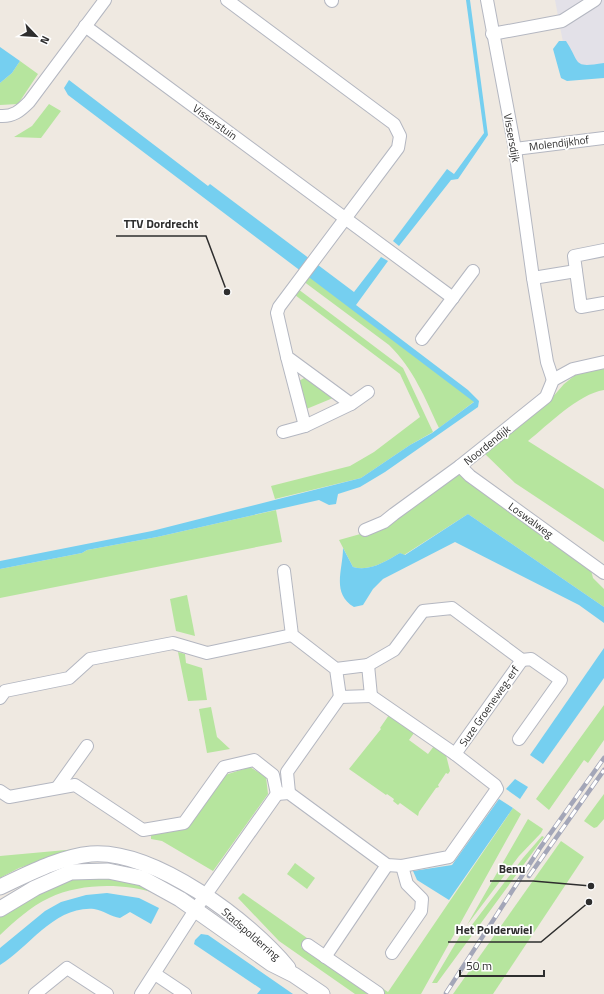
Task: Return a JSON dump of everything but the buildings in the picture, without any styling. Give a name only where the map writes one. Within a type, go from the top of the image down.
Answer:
[{"type":"street","points":[[0,116],[7,117],[17,114],[29,102],[105,0]]},
{"type":"street","points":[[227,0],[394,124],[400,136],[398,148],[301,276],[279,307],[277,313],[305,426]]},
{"type":"street","name":"Vissersdijk","points":[[487,0],[492,34],[515,149],[533,278],[547,362],[553,380]]},
{"type":"street","points":[[492,34],[562,22],[595,0]]},
{"type":"street","name":"Visserstuin","points":[[85,26],[452,298]]},
{"type":"street","name":"Molendijkhof","points":[[515,149],[604,138]]},
{"type":"street","points":[[604,250],[574,256],[581,307],[604,303]]},
{"type":"street","points":[[422,339],[473,271]]},
{"type":"street","points":[[533,278],[576,272]]},
{"type":"street","points":[[287,357],[352,404]]},
{"type":"street","points":[[553,380],[572,369],[604,362]]},
{"type":"street","name":"Noordendijk","points":[[365,530],[384,522],[460,466],[546,397],[553,380]]},
{"type":"street","points":[[283,432],[305,426],[352,404],[368,392]]},
{"type":"street","name":"Loswalweg","points":[[460,466],[470,476],[604,572]]},
{"type":"street","points":[[284,571],[292,635],[336,668],[340,697],[287,772],[289,793]]},
{"type":"street","name":"Suze Groeneweg-erf","points":[[336,668],[368,665],[394,650],[423,611],[452,608],[522,660],[455,754]]},
{"type":"street","points":[[0,698],[5,691],[69,678],[90,659],[173,643],[207,653],[292,635]]},
{"type":"street","points":[[519,739],[562,680],[531,659],[522,660]]},
{"type":"street","points":[[340,697],[371,696],[368,665]]},
{"type":"street","name":"Suze Groeneweg-erf","points":[[371,696],[455,754],[495,785],[496,792],[449,857],[402,866],[387,865]]},
{"type":"street","points":[[57,788],[87,746]]},
{"type":"street","points":[[0,791],[10,797],[75,784],[143,830],[184,824],[224,767],[254,760],[273,775],[276,794],[195,910],[155,974],[140,994]]},
{"type":"street","points":[[273,775],[287,772]]},
{"type":"street","points":[[276,794],[289,793],[387,865],[325,957]]},
{"type":"street","name":"Stadspolderring","points":[[0,887],[65,860],[91,854],[122,856],[154,867],[205,896],[279,956],[294,975]]},
{"type":"street","points":[[392,953],[421,911],[422,899],[407,884],[402,866]]},
{"type":"street","name":"Stadspolderring","points":[[0,908],[35,888],[70,872],[108,871],[142,878],[195,910],[272,964],[294,975],[322,994]]},
{"type":"street","points":[[308,945],[378,993]]},
{"type":"street","points":[[35,994],[67,968],[107,994]]},
{"type":"street","points":[[155,974],[185,994]]},
{"type":"shaded area","points":[[555,0],[604,0],[604,65],[568,69]]},
{"type":"green space","points":[[20,61],[38,74],[18,104],[0,105],[0,83],[12,73]]},
{"type":"green space","points":[[49,104],[61,111],[41,138],[14,137],[32,126]]},
{"type":"green space","points":[[308,275],[475,401],[439,428],[418,384],[405,363],[389,345],[303,281]]},
{"type":"green space","points":[[298,289],[403,368],[433,432],[410,445],[361,478],[275,499],[271,486],[350,466],[374,452],[420,417],[400,374],[295,295]]},
{"type":"green space","points":[[604,364],[604,390],[584,397],[564,411],[528,441],[604,489],[604,542],[515,483],[483,452],[551,399],[564,384],[583,369]]},
{"type":"green space","points":[[306,377],[333,398],[304,410],[297,382]]},
{"type":"green space","points":[[458,474],[590,566],[593,578],[604,589],[604,607],[468,514],[404,555],[400,553],[372,567],[353,567],[339,540],[371,531]]},
{"type":"green space","points":[[276,510],[282,542],[0,598],[0,569],[82,553],[87,550],[157,537]]},
{"type":"green space","points":[[187,595],[195,636],[176,631],[170,599]]},
{"type":"green space","points":[[178,652],[185,654],[186,663],[202,668],[207,700],[188,701]]},
{"type":"green space","points":[[604,705],[604,740],[588,763],[584,760],[549,810],[536,799]]},
{"type":"green space","points":[[211,707],[217,737],[230,749],[207,753],[199,709]]},
{"type":"green space","points":[[389,715],[414,733],[409,740],[428,754],[434,746],[446,755],[450,771],[448,774],[446,773],[438,785],[439,787],[436,788],[419,812],[418,816],[400,803],[398,805],[393,801],[394,799],[349,769],[381,729],[380,728]]},
{"type":"green space","points":[[250,767],[266,777],[268,794],[213,871],[162,841],[151,839],[151,834],[188,825],[225,775]]},
{"type":"green space","points":[[604,794],[604,819],[597,827],[594,828],[584,821]]},
{"type":"green space","points":[[513,808],[521,814],[421,994],[369,994],[376,984],[388,992]]},
{"type":"green space","points":[[528,819],[543,829],[541,833],[519,856],[467,925]]},
{"type":"green space","points":[[542,836],[544,837],[437,983],[432,983],[464,929],[468,930],[523,858]]},
{"type":"green space","points":[[561,841],[584,857],[493,994],[453,994]]},
{"type":"green space","points":[[77,849],[19,868],[0,878],[0,856]]},
{"type":"green space","points":[[295,863],[315,878],[307,889],[287,874]]},
{"type":"green space","points":[[90,876],[136,880],[155,893],[129,887],[116,886],[74,889],[49,898],[35,906],[0,935],[0,913],[61,880]]},
{"type":"green space","points":[[243,893],[307,938],[301,947],[368,994],[355,994],[279,941],[238,898]]},
{"type":"water","points":[[466,0],[470,0],[488,135],[458,179],[451,180],[399,246],[393,241],[447,169],[454,174],[484,133]]},
{"type":"water","points":[[559,41],[566,41],[576,59],[582,64],[587,65],[604,63],[604,78],[567,81],[561,78],[553,49]]},
{"type":"water","points":[[0,47],[20,61],[12,73],[0,83]]},
{"type":"water","points":[[69,80],[208,186],[210,184],[354,292],[381,257],[388,261],[356,305],[468,390],[479,401],[478,407],[385,472],[360,487],[338,494],[336,504],[329,505],[319,500],[157,537],[87,550],[82,553],[0,569],[0,561],[152,531],[361,478],[410,445],[432,433],[474,402],[68,95],[64,88]]},
{"type":"water","points":[[468,514],[604,607],[604,623],[579,605],[455,542],[383,579],[373,589],[363,605],[354,607],[347,601],[340,588],[343,548],[353,567],[372,567],[400,553],[405,555]]},
{"type":"water","points":[[604,648],[604,678],[543,764],[530,755]]},
{"type":"water","points":[[515,779],[528,787],[520,799],[506,789]]},
{"type":"water","points":[[499,799],[513,808],[449,900],[417,880],[413,871],[452,865]]},
{"type":"water","points":[[107,893],[139,898],[159,908],[151,924],[130,912],[120,918],[94,909],[80,910],[67,914],[43,929],[0,965],[0,948],[45,911],[61,902],[86,895]]},
{"type":"water","points":[[201,934],[208,935],[293,994],[257,994],[261,989],[194,944],[195,940]]},
{"type":"railway","points":[[446,993],[540,848],[604,758]]},
{"type":"railway","points":[[529,876],[604,770]]},
{"type":"place","name":"TTV Dordrecht","points":[[227,292]]},
{"type":"place","name":"Benu","points":[[591,886]]},
{"type":"place","name":"Het Polderwiel","points":[[589,902]]}]
